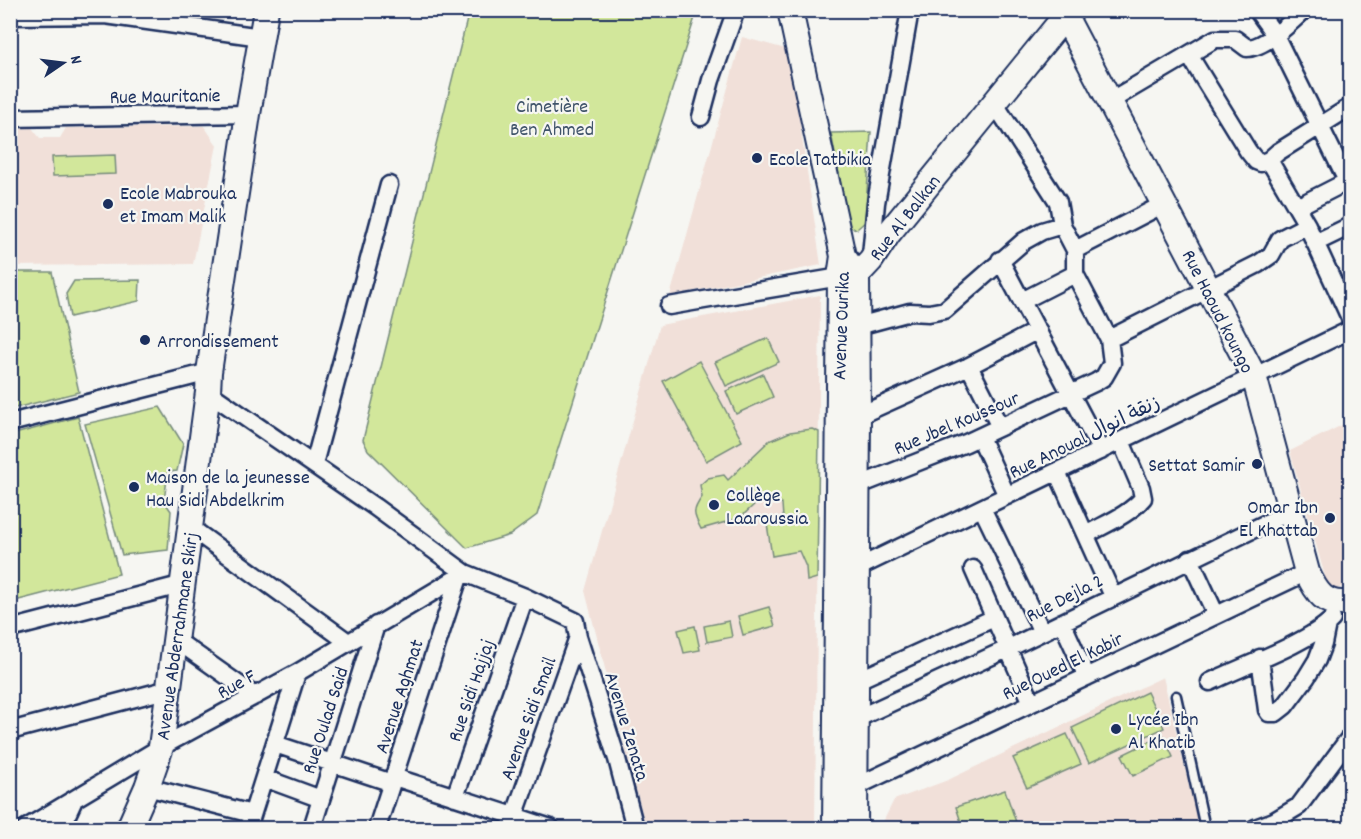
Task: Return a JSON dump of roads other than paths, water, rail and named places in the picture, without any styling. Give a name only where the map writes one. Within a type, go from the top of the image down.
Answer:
[{"type":"street","name":"Avenue Abderrahmane Skirj","points":[[129,828],[161,747],[209,382],[248,114],[266,10]]},
{"type":"street","points":[[701,117],[711,80],[736,10]]},
{"type":"street","points":[[790,10],[853,267]]},
{"type":"street","points":[[853,267],[876,203],[910,10]]},
{"type":"street","points":[[1257,10],[1275,35],[1349,184],[1297,207]]},
{"type":"street","points":[[1110,101],[1215,39],[1235,39],[1247,48],[1253,48],[1275,35],[1304,10]]},
{"type":"street","name":"Rue Al Balkan","points":[[853,267],[888,234],[995,104],[1064,12]]},
{"type":"street","name":"Rue Haoud koungo","points":[[1064,12],[1254,375],[1307,572],[1314,590],[1332,602],[1348,602]]},
{"type":"street","points":[[10,16],[105,13],[169,17],[261,37]]},
{"type":"street","points":[[1189,55],[1248,151],[1261,163],[1350,107]]},
{"type":"street","points":[[995,104],[1055,196],[1061,212],[1062,225],[1075,250],[1075,274],[1109,339],[1258,264],[1271,255],[1280,239],[1307,225]]},
{"type":"street","name":"Rue Mauritanie","points":[[10,118],[248,114]]},
{"type":"street","points":[[1269,160],[1307,225],[1350,318]]},
{"type":"street","points":[[314,464],[389,185]]},
{"type":"street","points":[[1075,250],[1164,204]]},
{"type":"street","points":[[858,326],[910,312],[929,313],[945,310],[1024,241],[1042,231],[1062,225]]},
{"type":"street","points":[[1315,243],[1350,226]]},
{"type":"street","points":[[1000,260],[1101,451]]},
{"type":"street","points":[[669,306],[853,267]]},
{"type":"street","name":"Avenue Ourika","points":[[835,828],[846,792],[856,719],[856,681],[847,574],[857,486],[858,326],[853,267]]},
{"type":"street","name":"Avenue Ourika","points":[[853,267],[847,574],[846,792],[855,828]]},
{"type":"street","points":[[1022,300],[1075,274]]},
{"type":"street","points":[[858,416],[969,366],[1038,330]]},
{"type":"street","name":"Rue Anoual زنقة انوال","points":[[847,574],[1350,330]]},
{"type":"street","name":"Rue Jbel Koussour","points":[[857,486],[980,436],[1104,377],[1112,363],[1109,339]]},
{"type":"street","points":[[969,366],[1000,427]]},
{"type":"street","points":[[10,423],[209,382],[462,575],[525,597],[577,629]]},
{"type":"street","points":[[980,436],[1007,496]]},
{"type":"street","points":[[1086,535],[1124,514],[1143,498],[1121,441]]},
{"type":"street","points":[[1058,472],[1113,596]]},
{"type":"street","points":[[982,508],[1042,632]]},
{"type":"street","name":"Rue Dejla 2","points":[[856,719],[1007,649],[1291,511]]},
{"type":"street","points":[[191,528],[348,642]]},
{"type":"street","points":[[1190,560],[1216,615]]},
{"type":"street","points":[[973,569],[1032,703]]},
{"type":"street","name":"Rue Oued El Kabir","points":[[846,792],[1307,572]]},
{"type":"street","name":"Rue F","points":[[26,828],[161,747],[297,673],[462,575]]},
{"type":"street","name":"Avenue Aghmat","points":[[377,828],[462,575]]},
{"type":"street","points":[[10,629],[184,584]]},
{"type":"street","name":"Rue Sidi Hajjaj","points":[[455,796],[525,597]]},
{"type":"street","points":[[1210,682],[1297,642],[1327,624],[1348,602]]},
{"type":"street","points":[[856,681],[994,618]]},
{"type":"street","points":[[1062,622],[1087,677]]},
{"type":"street","points":[[1260,658],[1267,710],[1269,713],[1276,712],[1285,706],[1317,660],[1327,624]]},
{"type":"street","name":"Rue Oulad Said","points":[[312,828],[376,625]]},
{"type":"street","name":"Avenue Sidi Smail","points":[[512,823],[577,629]]},
{"type":"street","name":"Avenue Zenata","points":[[577,629],[617,759],[635,828]]},
{"type":"street","points":[[176,640],[255,696]]},
{"type":"street","points":[[147,787],[250,821],[297,673]]},
{"type":"street","points":[[10,731],[169,688]]},
{"type":"street","points":[[1255,828],[1274,821],[1299,806],[1350,737]]},
{"type":"street","points":[[275,744],[333,764],[455,796],[512,823],[551,828]]},
{"type":"street","points":[[264,778],[321,799]]},
{"type":"street","points":[[61,828],[72,802]]},
{"type":"lane","points":[[1176,696],[1205,828]]},
{"type":"place","name":"Ecole Tatbikia","points":[[757,158]]},
{"type":"place","name":"Ecole Mabrouka et Imam Malik","points":[[108,204]]},
{"type":"place","name":"Arrondissement","points":[[145,340]]},
{"type":"place","name":"Settat Samir","points":[[1257,464]]},
{"type":"place","name":"Maison de la jeunesse Hau Sidi Abdelkrim","points":[[134,487]]},
{"type":"place","name":"Collège Laaroussia","points":[[714,505]]},
{"type":"place","name":"Omar Ibn El Khattab","points":[[1330,518]]},
{"type":"place","name":"Lycée Ibn Al Khatib","points":[[1116,729]]},
{"type":"park label","name":"Cimetière Ben Ahmed","points":[[552,116]]}]
